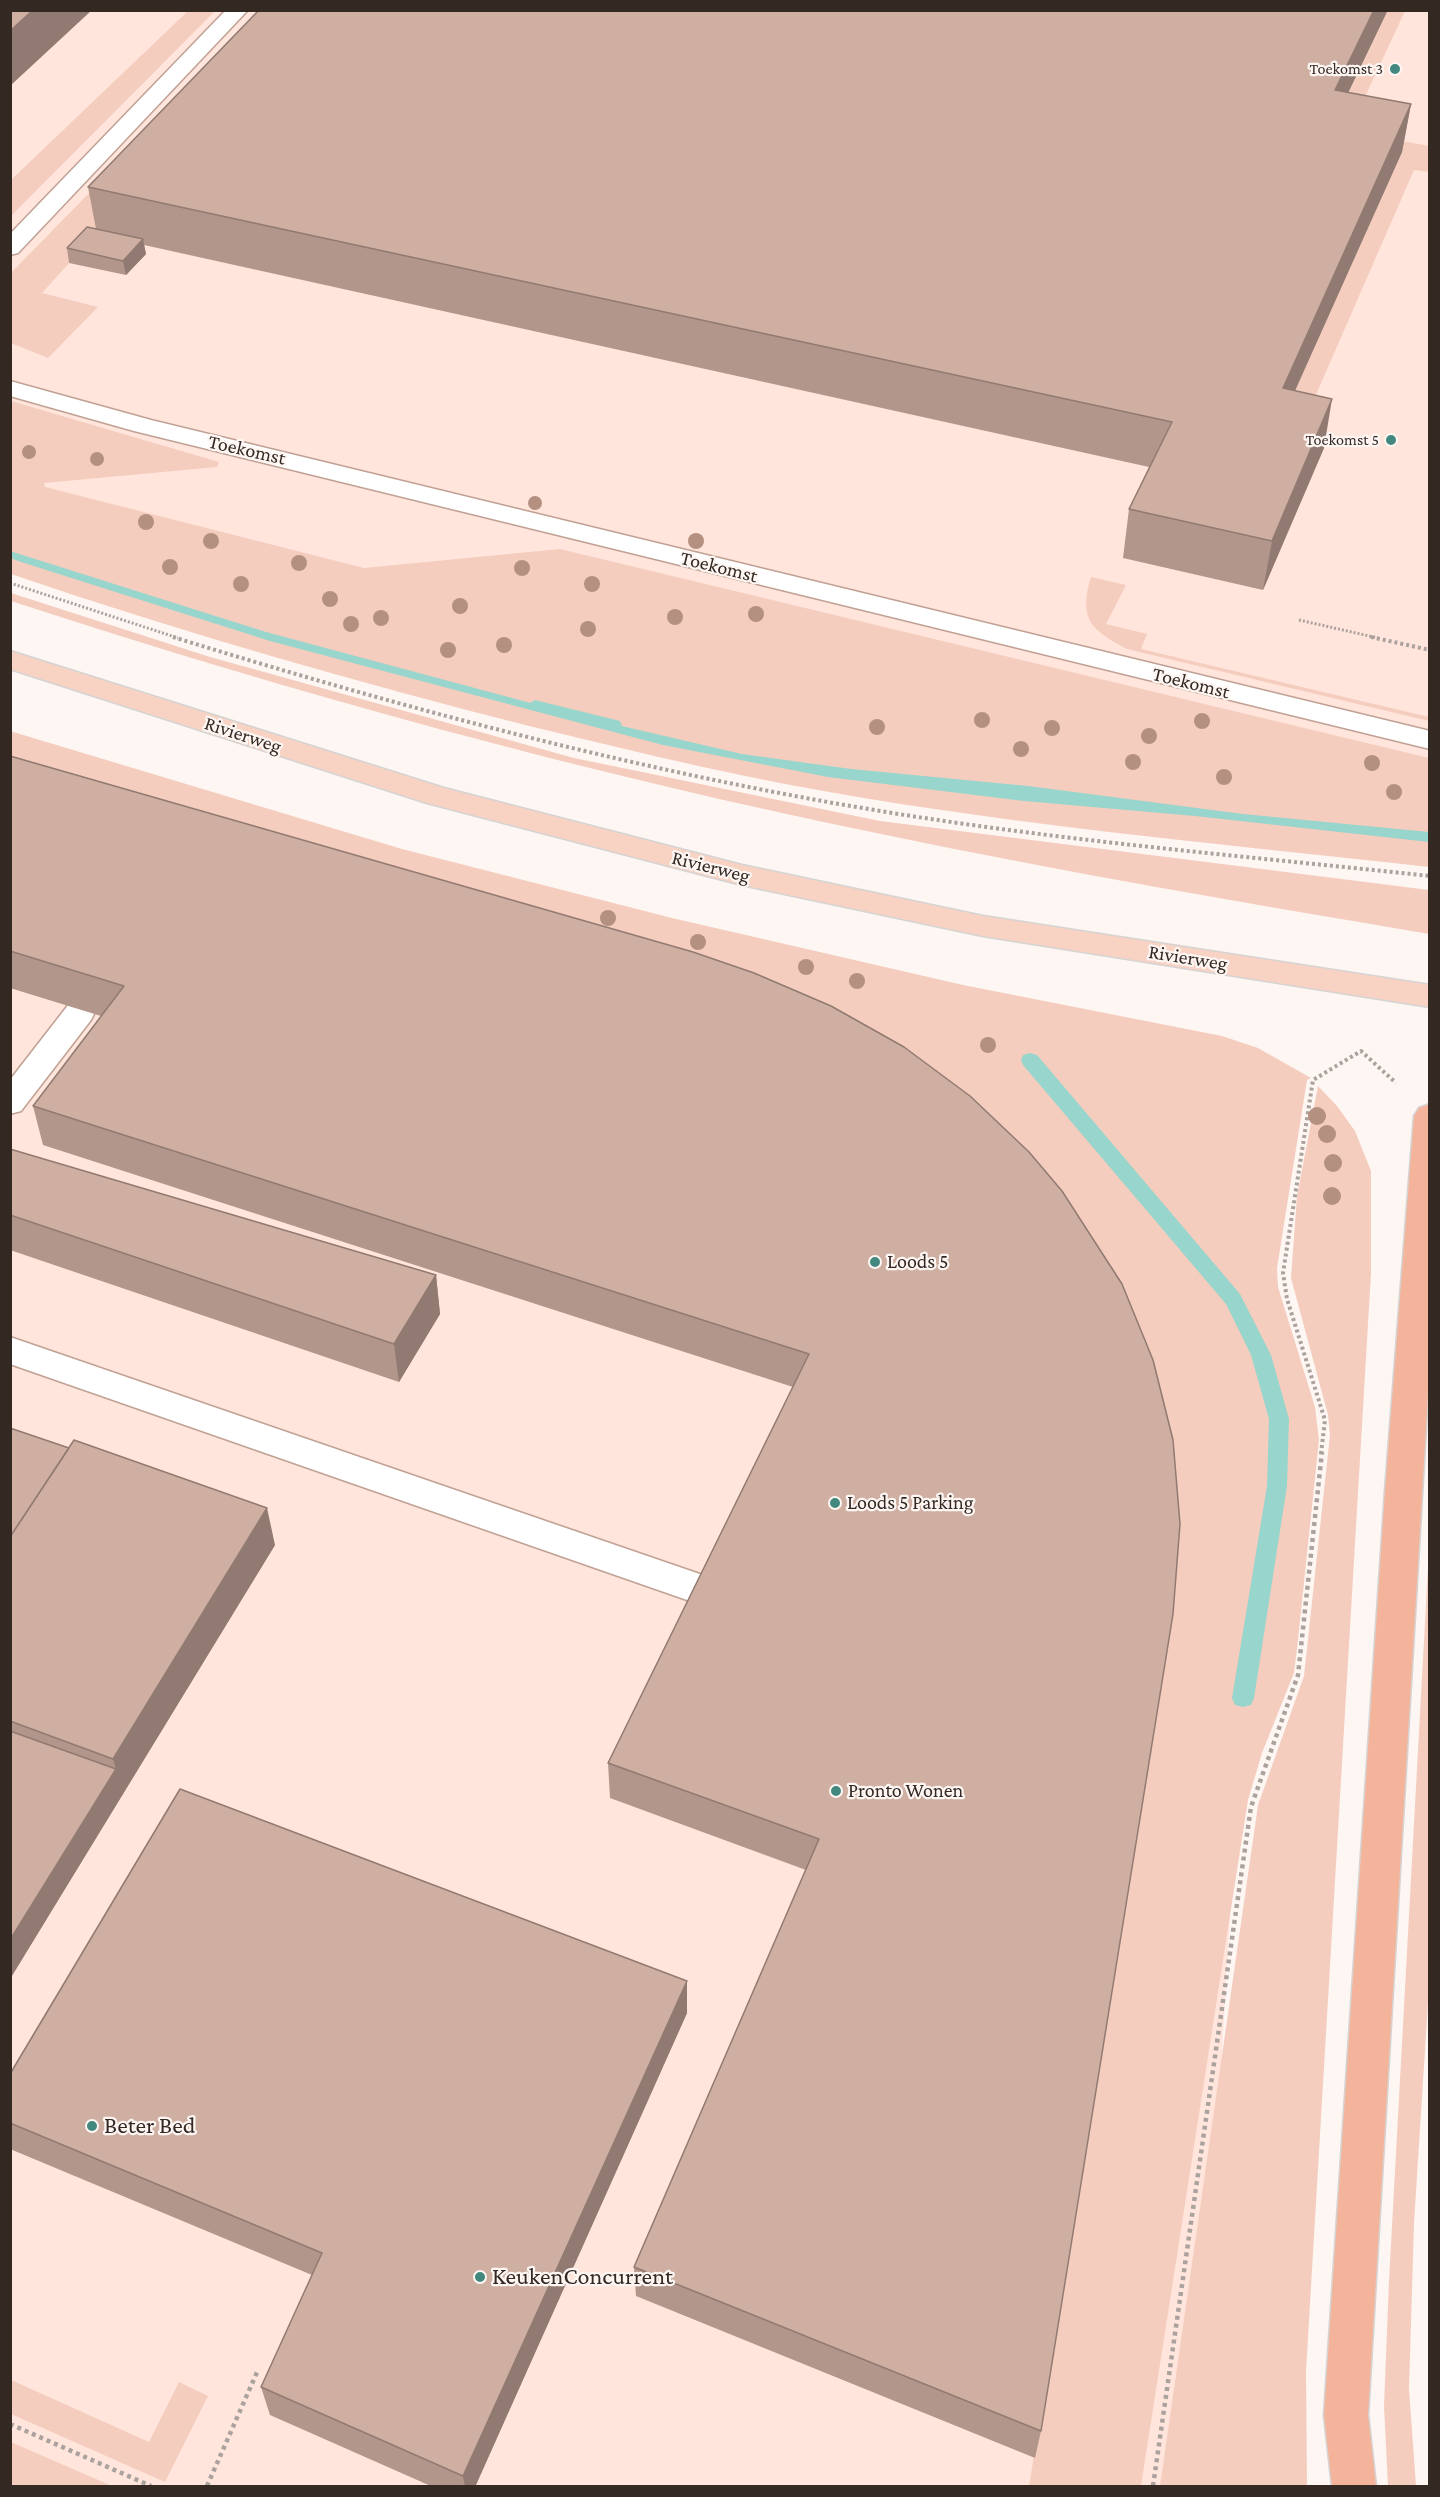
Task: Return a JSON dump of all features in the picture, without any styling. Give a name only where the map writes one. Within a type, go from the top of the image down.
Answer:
[{"type":"highway","points":[[1354,2487],[1346,2415],[1412,1351],[1430,1116]]},
{"type":"main road","name":"Rivierweg","points":[[10,660],[437,796],[742,875],[983,926],[1430,996]]},
{"type":"street","points":[[10,248],[238,10]]},
{"type":"street","name":"Toekomst","points":[[10,388],[143,426],[1430,740]]},
{"type":"street","points":[[10,1103],[80,1012]]},
{"type":"street","points":[[10,1350],[710,1593]]},
{"type":"path","points":[[10,583],[151,630],[322,680],[660,768],[931,819],[1108,842],[1430,876]]},
{"type":"path","points":[[1299,620],[1430,650]]},
{"type":"path","points":[[1153,2487],[1251,1807],[1298,1675],[1325,1420],[1287,1299],[1283,1273],[1313,1080],[1361,1051],[1401,1088]]},
{"type":"path","points":[[207,2487],[258,2370]]},
{"type":"path","points":[[10,2424],[151,2487]]},
{"type":"shaded area","points":[[189,10],[215,11],[11,216],[11,180]]},
{"type":"shaded area","points":[[11,11],[1429,11],[1429,838],[11,554]]},
{"type":"shaded area","points":[[267,11],[69,263],[42,293],[98,307],[48,358],[11,343],[10,274]]},
{"type":"shaded area","points":[[1388,11],[1405,11],[1349,131],[1429,146],[1429,172],[1414,170],[1301,429],[1280,424],[1402,152],[1327,137]]},
{"type":"shaded area","points":[[11,401],[219,462],[217,467],[44,483],[45,487],[364,568],[560,549],[1429,758],[1429,867],[1005,819],[780,783],[529,726],[333,674],[139,616],[11,574]]},
{"type":"shaded area","points":[[1091,577],[1126,585],[1106,624],[1147,634],[1141,649],[1429,717],[1429,721],[1127,649],[1104,636],[1091,622],[1086,603]]},
{"type":"shaded area","points":[[11,593],[210,657],[574,758],[880,821],[1429,890],[1429,934],[1018,861],[771,811],[661,785],[334,700],[11,601]]},
{"type":"shaded area","points":[[10,731],[402,849],[672,918],[963,985],[1222,1036],[1258,1048],[1311,1078],[1307,1080],[1277,1268],[1278,1287],[1315,1407],[1319,1440],[1297,1649],[1294,1673],[1262,1753],[1248,1800],[1141,2486],[1029,2486],[1166,1648],[11,794]]},
{"type":"shaded area","points":[[11,768],[1243,1698],[1196,2486],[11,2486]]},
{"type":"shaded area","points":[[1318,1086],[1337,1106],[1355,1131],[1371,1171],[1371,1273],[1306,2371],[1307,2486],[1160,2486],[1258,1805],[1304,1676],[1330,1435],[1328,1415],[1291,1278],[1297,1196]]},
{"type":"shaded area","points":[[1429,1549],[1430,1971],[1414,2223],[1409,2389],[1416,2486],[1388,2486],[1384,2406],[1389,2281]]},
{"type":"shaded area","points":[[11,2380],[149,2442],[179,2382],[208,2396],[165,2482],[11,2414]]},
{"type":"shaded area","points":[[11,2442],[112,2486],[11,2486]]},
{"type":"water","points":[[10,551],[266,632],[583,717],[742,754],[851,769],[1028,786],[1243,814],[1429,832],[1429,842],[1195,816],[1024,801],[828,777],[663,745],[270,641],[18,561],[11,558]]},
{"type":"building","points":[[10,10],[33,10],[10,31]]},
{"type":"building","points":[[259,10],[1374,10],[1335,90],[1411,104],[1283,388],[1332,399],[1272,541],[1129,509],[1172,422],[88,187]]},
{"type":"building","points":[[87,227],[143,239],[123,261],[67,248]]},
{"type":"building","points":[[10,756],[693,952],[754,973],[831,1006],[904,1047],[970,1096],[1029,1152],[1062,1191],[1122,1284],[1153,1360],[1173,1440],[1180,1524],[1173,1614],[1041,2431],[634,2267],[819,1839],[608,1763],[809,1354],[33,1106],[124,986],[10,951]]},
{"type":"building","points":[[10,1149],[436,1275],[394,1344],[10,1215]]},
{"type":"building","points":[[10,1428],[69,1448],[10,1537]]},
{"type":"building","points":[[74,1440],[267,1508],[113,1759],[10,1721],[10,1537]]},
{"type":"building","points":[[10,1731],[116,1769],[10,1940]]},
{"type":"building","points":[[180,1789],[687,1981],[463,2476],[261,2387],[322,2253],[10,2123],[10,2074]]},
{"type":"waterway","points":[[535,705],[614,725]]},
{"type":"waterway","points":[[1030,1060],[1233,1299],[1261,1355],[1279,1419],[1277,1486],[1243,1698]]},
{"type":"place","name":"Toekomst 3","points":[[1395,69]]},
{"type":"place","name":"Toekomst 5","points":[[1391,440]]},
{"type":"place","name":"Loods 5","points":[[875,1262]]},
{"type":"place","name":"Loods 5 Parking","points":[[835,1503]]},
{"type":"place","name":"Pronto Wonen","points":[[836,1791]]},
{"type":"place","name":"Beter Bed","points":[[92,2126]]},
{"type":"place","name":"KeukenConcurrent","points":[[480,2277]]}]
